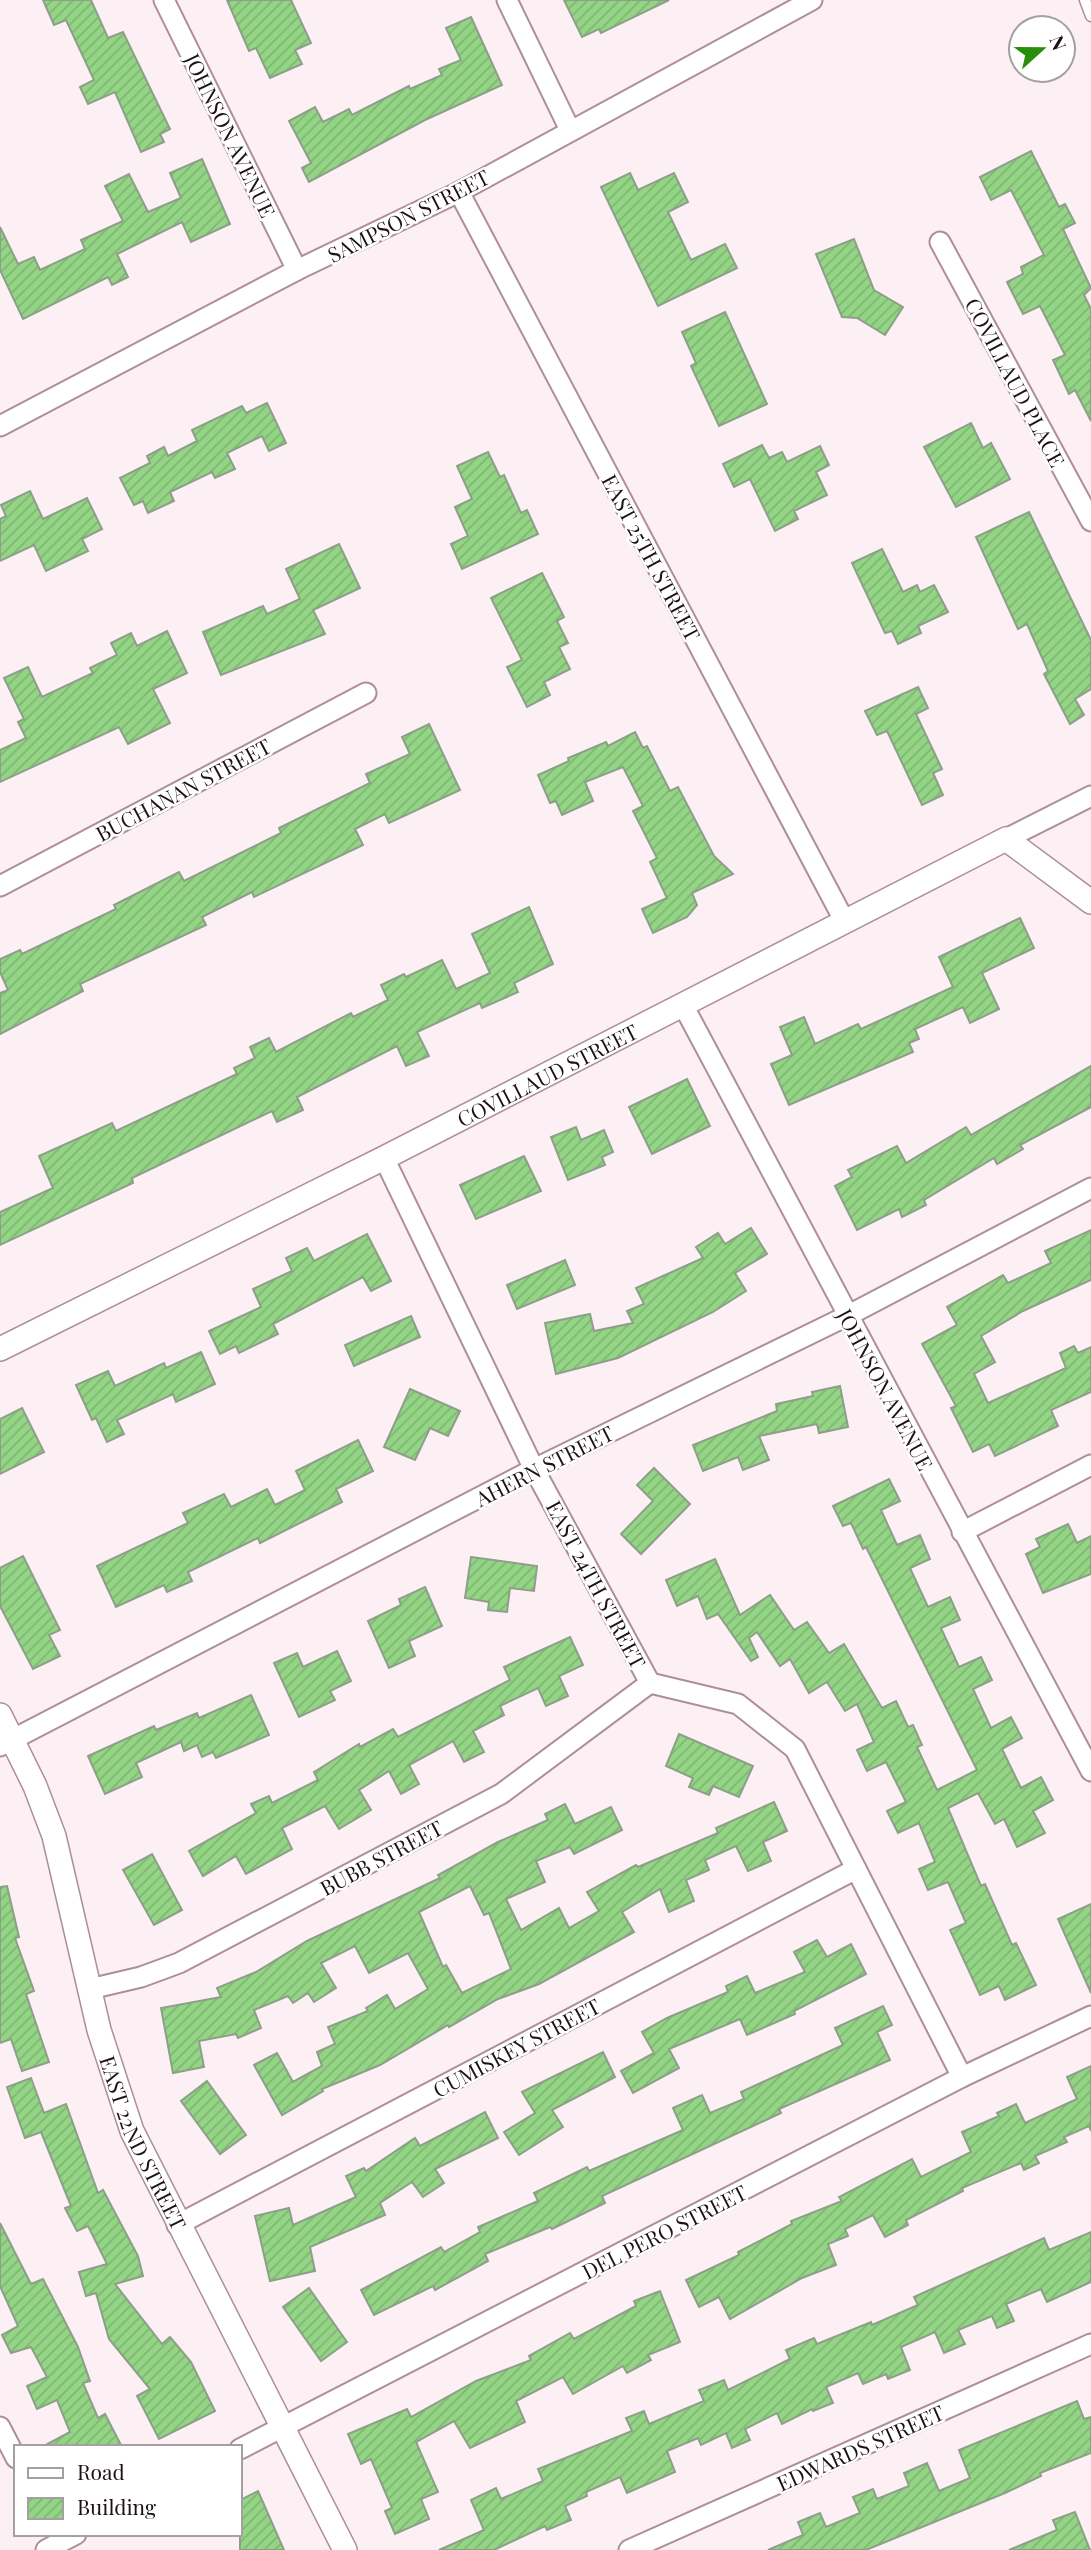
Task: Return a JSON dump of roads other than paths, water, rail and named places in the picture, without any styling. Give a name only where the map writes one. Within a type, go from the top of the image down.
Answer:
[{"type":"street","name":"JOHNSON AVENUE","points":[[164,0],[297,270]]},
{"type":"street","points":[[507,0],[570,130]]},
{"type":"street","name":"SAMPSON STREET","points":[[0,426],[297,270],[459,192],[812,0]]},
{"type":"street","name":"EAST 25TH STREET","points":[[459,192],[845,922]]},
{"type":"street","name":"COVILLAUD PLACE","points":[[940,242],[1091,521]]},
{"type":"street","name":"BUCHANAN STREET","points":[[0,886],[366,693]]},
{"type":"street","name":"COVILLAUD STREET","points":[[0,1349],[384,1158],[1091,796]]},
{"type":"street","points":[[1006,839],[1091,902]]},
{"type":"street","name":"JOHNSON AVENUE","points":[[683,1005],[962,1532],[1085,1746],[1091,1771]]},
{"type":"street","name":"EAST 24TH STREET","points":[[384,1158],[534,1469],[650,1683],[738,1704],[795,1749],[962,2077]]},
{"type":"street","name":"AHERN STREET","points":[[6,1742],[534,1469],[847,1316],[1091,1188]]},
{"type":"street","points":[[962,1532],[1091,1465]]},
{"type":"street","name":"BUBB STREET","points":[[90,1989],[141,1977],[179,1963],[501,1794],[650,1683]]},
{"type":"street","name":"EAST 22ND STREET","points":[[0,1715],[6,1742],[46,1811],[54,1836],[112,2074],[132,2131],[177,2225],[345,2550]]},
{"type":"street","name":"CUMISKEY STREET","points":[[177,2225],[856,1869]]},
{"type":"street","name":"DEL PERO STREET","points":[[242,2448],[962,2077],[1091,2016]]},
{"type":"street","name":"EDWARDS STREET","points":[[629,2550],[1091,2344]]},
{"type":"street","points":[[0,2427],[14,2454]]},
{"type":"lane","points":[[1084,0],[1091,16]]}]
